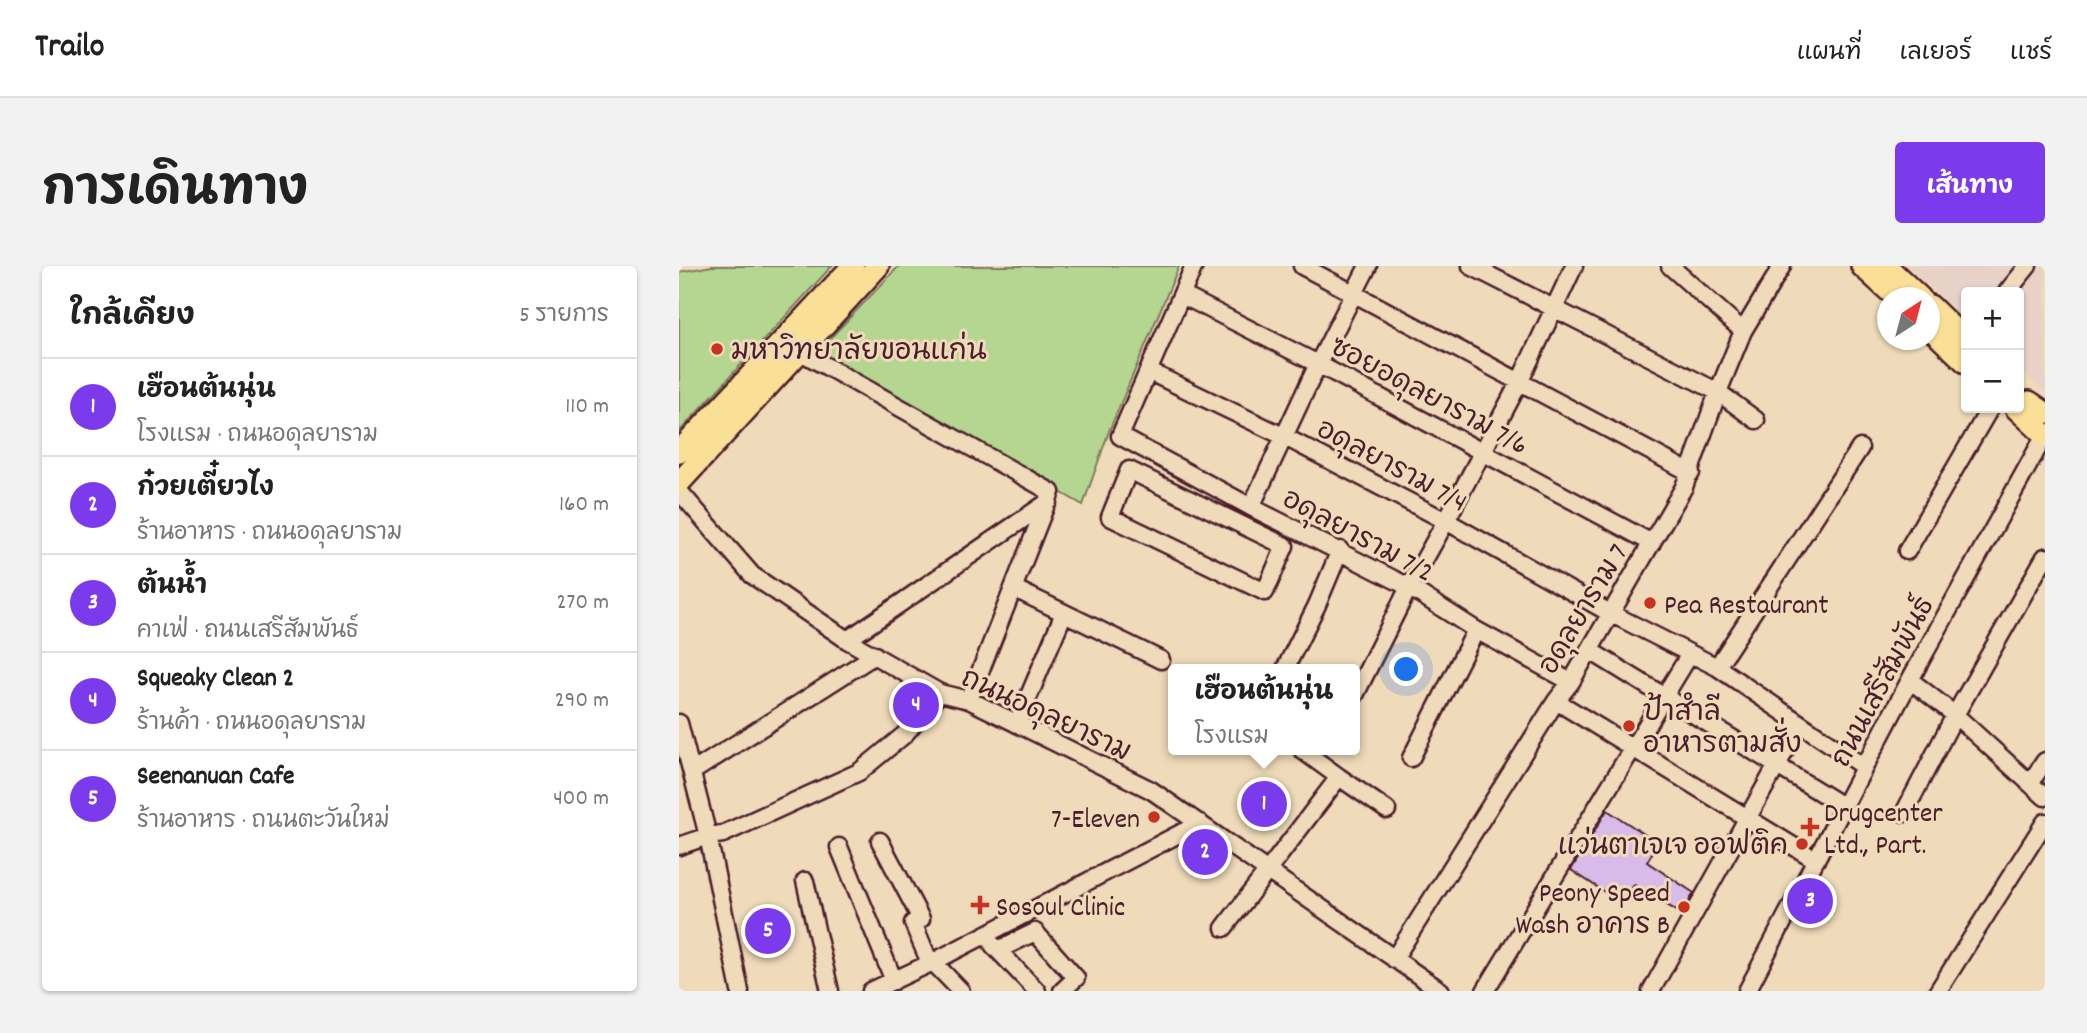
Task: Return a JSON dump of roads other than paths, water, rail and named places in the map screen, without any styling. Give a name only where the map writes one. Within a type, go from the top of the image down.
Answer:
[{"type":"main road","points":[[679,452],[853,266]]},
{"type":"main road","points":[[679,483],[878,266]]},
{"type":"main road","points":[[1862,266],[1885,287]]},
{"type":"main road","points":[[1887,266],[1909,287]]},
{"type":"main road","points":[[1940,316],[1961,336]]},
{"type":"main road","points":[[1940,337],[1961,357]]},
{"type":"main road","points":[[2031,406],[2045,435]]},
{"type":"street","points":[[1148,371],[1194,266]]},
{"type":"street","points":[[1302,266],[1691,473]]},
{"type":"street","points":[[1251,508],[1318,365],[1369,266]]},
{"type":"street","points":[[1471,266],[1718,392],[1756,420]]},
{"type":"street","points":[[1360,685],[1409,587],[1519,383],[1574,266]]},
{"type":"street","points":[[1669,266],[1743,331]]},
{"type":"street","name":"อดุลยาราม 7","points":[[1394,959],[1556,701],[1571,682],[1652,543],[1691,473],[1718,392],[1743,331],[1782,266]]},
{"type":"street","points":[[2011,287],[2028,266]]},
{"type":"street","name":"ซอยอดุลยาราม 7/6","points":[[1182,295],[1652,543]]},
{"type":"street","points":[[799,351],[1051,492],[969,700]]},
{"type":"street","name":"อดุลยาราม 7/2","points":[[1148,371],[1120,436],[1251,508],[1409,587],[1476,630],[1571,682]]},
{"type":"street","name":"อดุลยาราม 7/4","points":[[1148,371],[1286,437],[1446,521],[1610,613],[1717,667],[1864,767]]},
{"type":"street","points":[[1907,551],[1987,413]]},
{"type":"street","name":"ถนนเสรีสัมพันธ์","points":[[1747,991],[1910,680],[2045,435]]},
{"type":"street","points":[[1717,667],[1860,448]]},
{"type":"street","points":[[1129,470],[1204,507],[1285,547],[1265,592],[1109,517],[1129,470]]},
{"type":"street","points":[[1204,507],[1214,487]]},
{"type":"street","name":"ถนนอดุลยาราม","points":[[679,491],[752,575],[847,640],[940,693],[969,700],[1151,790],[1441,991]]},
{"type":"street","points":[[847,640],[1048,502]]},
{"type":"street","points":[[1288,664],[1317,606],[1339,551]]},
{"type":"street","points":[[1904,813],[1955,715],[2045,557]]},
{"type":"street","points":[[1013,588],[1161,660]]},
{"type":"street","points":[[1017,724],[1064,613]]},
{"type":"street","points":[[1411,758],[1476,630]]},
{"type":"street","points":[[1589,650],[1844,807]]},
{"type":"street","points":[[1485,991],[1690,654]]},
{"type":"street","points":[[692,772],[875,655]]},
{"type":"street","points":[[1910,680],[1955,715],[2045,797]]},
{"type":"street","points":[[679,846],[723,834],[859,772],[904,735],[940,693]]},
{"type":"street","points":[[1556,701],[1816,860]]},
{"type":"street","points":[[679,723],[708,836],[740,991]]},
{"type":"street","points":[[1651,991],[1800,724]]},
{"type":"street","points":[[1309,755],[1387,810]]},
{"type":"street","points":[[2030,783],[2045,761]]},
{"type":"street","points":[[1224,928],[1339,777]]},
{"type":"street","points":[[1938,991],[2045,822]]},
{"type":"street","points":[[871,991],[931,963],[1200,823]]},
{"type":"street","points":[[880,841],[921,919],[913,923],[931,963],[961,991]]},
{"type":"street","points":[[839,847],[894,981]]},
{"type":"street","points":[[804,881],[830,991]]},
{"type":"street","points":[[997,950],[1035,932],[1076,978],[1062,991]]},
{"type":"street","points":[[983,936],[1037,991]]},
{"type":"place","name":"มหาวิทยาลัยขอนแก่น","points":[[717,349]]},
{"type":"place","name":"Pea Restaurant","points":[[1650,603]]},
{"type":"place","name":"Squeaky Clean 2","points":[[916,705]]},
{"type":"place","name":"ป้าสำลี อาหารตามสั่ง","points":[[1629,726]]},
{"type":"place","name":"เฮือนต้นนุ่น","points":[[1264,804]]},
{"type":"place","name":"7-Eleven","points":[[1154,817]]},
{"type":"place","name":"Drugcenter Ltd., Part.","points":[[1810,827]]},
{"type":"place","name":"แว่นตาเจเจ ออฟติค","points":[[1802,844]]},
{"type":"place","name":"ก๋วยเตี๋ยวไง","points":[[1205,852]]},
{"type":"place","name":"ต้นน้ำ","points":[[1810,901]]},
{"type":"place","name":"Sosoul Clinic","points":[[980,905]]},
{"type":"place","name":"Peony Speed Wash อาคาร B","points":[[1684,907]]},
{"type":"place","name":"Seenanuan Cafe","points":[[768,931]]}]
